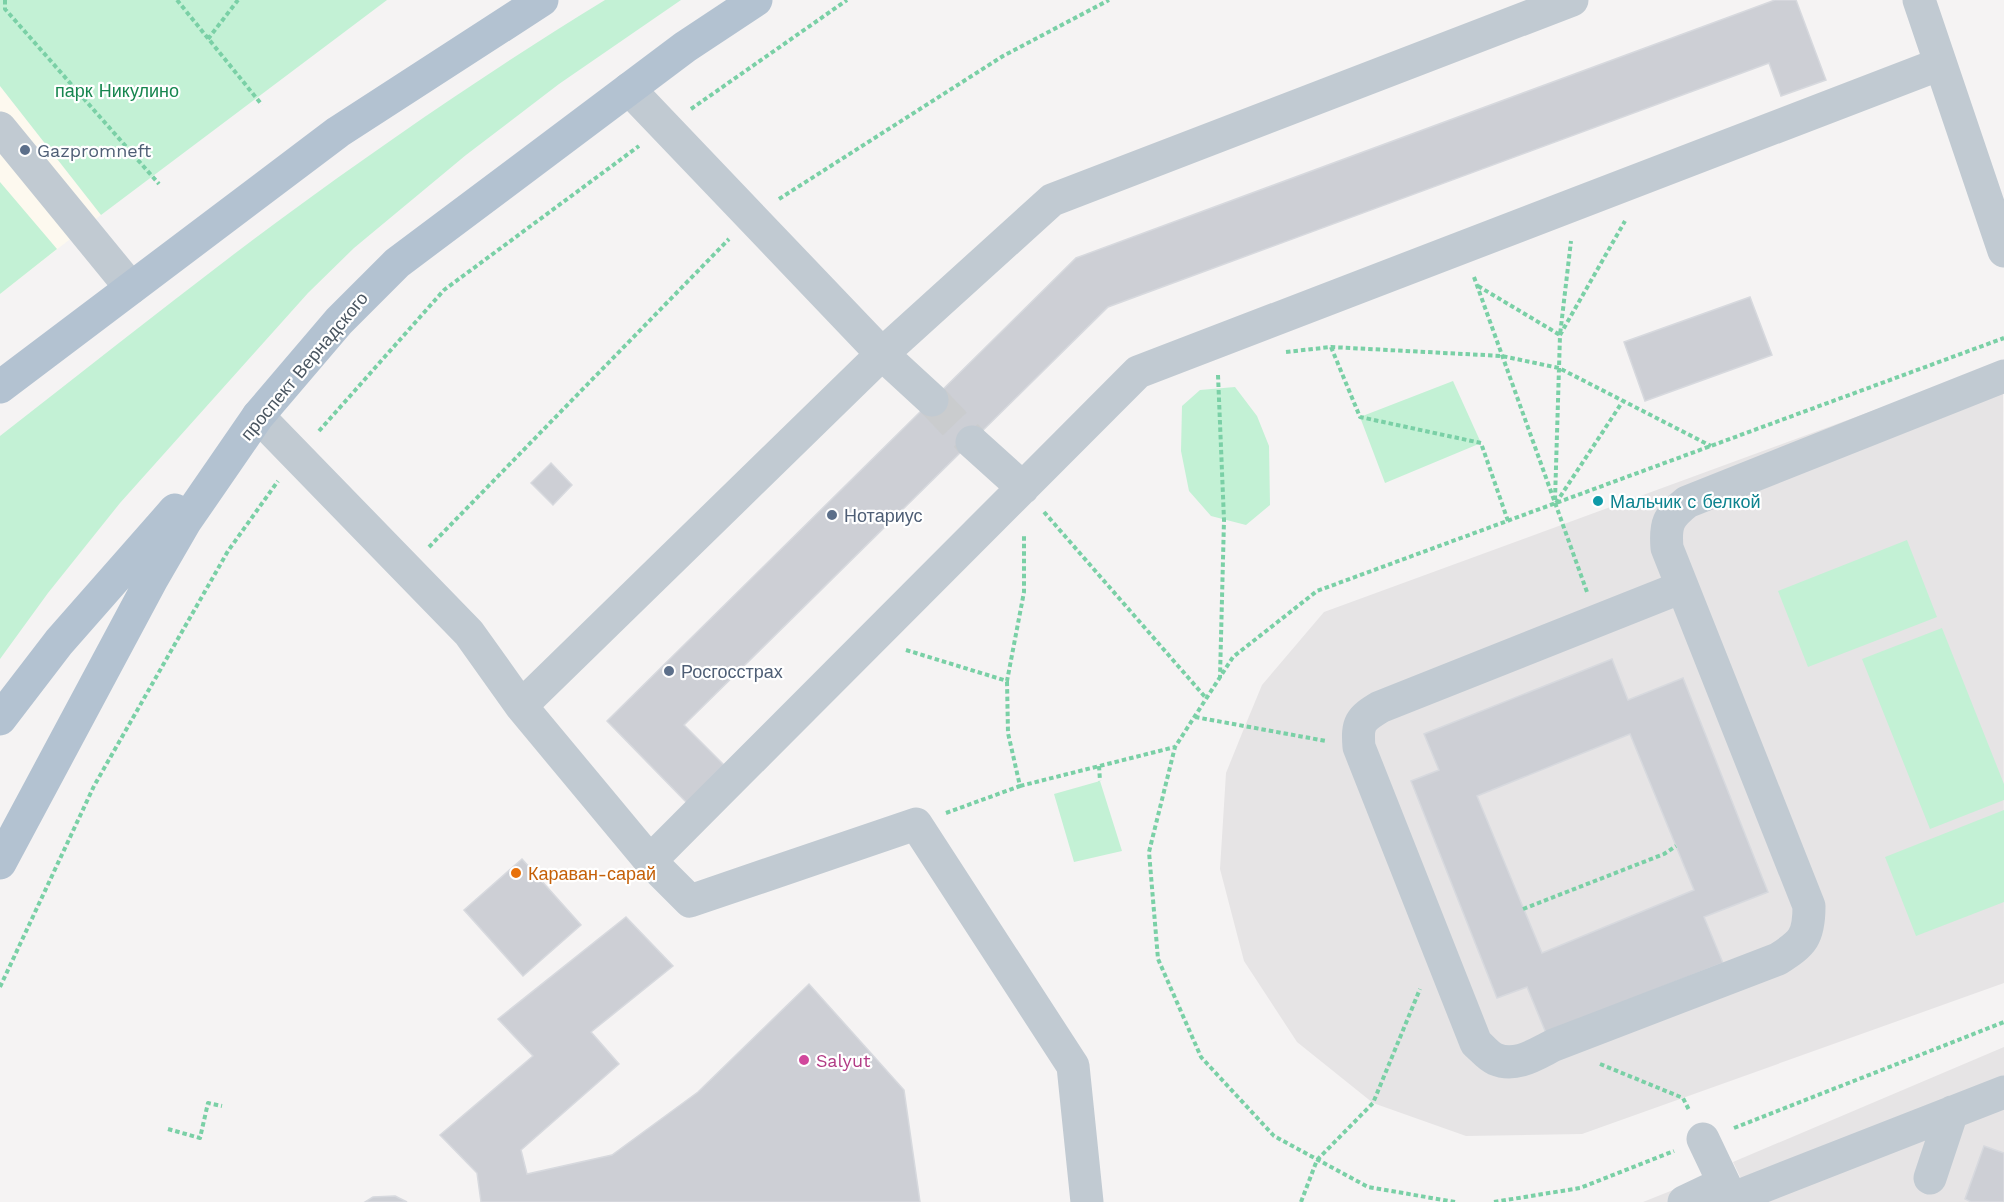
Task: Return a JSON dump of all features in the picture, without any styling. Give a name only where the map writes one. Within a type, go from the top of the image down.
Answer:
[{"type":"main road","points":[[0,387],[338,132],[542,0]]},
{"type":"main road","name":"проспект Вернадского","points":[[0,863],[152,579],[191,514],[258,416],[339,321],[397,262],[685,47],[750,3]]},
{"type":"main road","points":[[0,719],[59,642],[258,416]]},
{"type":"lane","points":[[521,706],[882,354],[1052,200],[1572,0]]},
{"type":"lane","points":[[1919,0],[2004,251]]},
{"type":"lane","points":[[650,861],[1138,372],[1940,64]]},
{"type":"lane","points":[[629,89],[882,354],[932,400]]},
{"type":"lane","points":[[0,128],[131,288]]},
{"type":"lane","points":[[1682,587],[1380,707],[1364,717],[1358,730],[1359,747],[1476,1043],[1494,1058],[1510,1062],[1527,1059],[1554,1045],[1778,959],[1798,946],[1809,926],[1809,906],[1667,548],[1666,528],[1673,513],[1687,502],[2004,376]]},
{"type":"lane","points":[[258,416],[468,633],[521,706],[650,861],[690,901],[916,824],[1073,1066],[1087,1202]]},
{"type":"lane","points":[[972,442],[1023,489]]},
{"type":"lane","points":[[1684,1202],[1730,1194],[1791,1190],[1952,1112],[2004,1092]]},
{"type":"lane","points":[[1930,1178],[1952,1112]]},
{"type":"lane","points":[[1703,1139],[1730,1194]]},
{"type":"path","points":[[5,0],[5,9],[159,184]]},
{"type":"path","points":[[177,0],[262,105]]},
{"type":"path","points":[[208,39],[238,0]]},
{"type":"path","points":[[0,987],[94,786],[228,551],[297,456],[444,290],[665,127],[847,0]]},
{"type":"path","points":[[408,569],[751,217],[1003,56],[1109,0]]},
{"type":"path","points":[[1560,335],[1651,175]]},
{"type":"path","points":[[1555,504],[1560,335],[1576,204]]},
{"type":"path","points":[[1464,247],[1597,621]]},
{"type":"path","points":[[1477,285],[1560,335]]},
{"type":"path","points":[[1331,347],[1360,417],[1480,443],[1508,521]]},
{"type":"path","points":[[1275,353],[1331,347],[1503,356],[1559,368],[1711,446]]},
{"type":"path","points":[[1218,388],[1224,520],[1220,678]]},
{"type":"path","points":[[1555,504],[1623,401]]},
{"type":"path","points":[[1020,786],[1008,733],[1007,681],[1024,592],[1023,489]]},
{"type":"path","points":[[1023,489],[1206,699]]},
{"type":"path","points":[[898,647],[1007,681]]},
{"type":"path","points":[[1194,717],[1359,747]]},
{"type":"path","points":[[916,824],[1020,786],[1175,747]]},
{"type":"path","points":[[1099,766],[1100,781]]},
{"type":"path","points":[[1523,909],[1664,854],[1676,846]]},
{"type":"path","points":[[1301,1202],[1317,1160],[1373,1103],[1438,945]]},
{"type":"path","points":[[1494,1202],[1580,1188],[2004,1022]]},
{"type":"path","points":[[1554,1045],[1683,1098],[1703,1139]]},
{"type":"path","points":[[168,1129],[200,1138],[208,1103],[222,1106]]},
{"type":"shaded area","name":"Gazpromneft","points":[[0,86],[101,215],[0,294]]},
{"type":"shaded area","points":[[2003,363],[2004,983],[1582,1134],[1466,1136],[1373,1103],[1297,1042],[1244,961],[1220,869],[1226,773],[1262,685],[1324,612]]},
{"type":"shaded area","points":[[2004,1047],[2004,1202],[1752,1202],[1733,1162]]},
{"type":"shaded area","points":[[1683,1186],[1691,1202],[1643,1202]]},
{"type":"green space","name":"парк Никулино","points":[[0,0],[387,0],[101,215],[0,86]]},
{"type":"green space","points":[[605,0],[681,0],[559,84],[466,155],[354,248],[308,293],[120,503],[48,593],[0,659],[0,436],[210,272],[321,190],[481,79]]},
{"type":"green space","points":[[0,182],[57,249],[0,294]]},
{"type":"green space","points":[[1453,381],[1481,443],[1385,483],[1360,417]]},
{"type":"green space","points":[[1235,387],[1257,416],[1269,446],[1270,505],[1246,525],[1211,516],[1189,491],[1181,451],[1182,406],[1200,390]]},
{"type":"green space","points":[[1907,540],[1937,617],[1808,667],[1778,591]]},
{"type":"green space","points":[[1942,628],[2004,784],[2004,800],[1930,829],[1862,659]]},
{"type":"green space","points":[[1100,781],[1122,851],[1074,862],[1054,794]]},
{"type":"green space","points":[[2004,810],[2004,902],[1916,936],[1885,857]]},
{"type":"building","points":[[1775,0],[1796,0],[1826,80],[1781,96],[1769,63],[1108,307],[684,725],[726,767],[688,804],[607,721],[1076,258]]},
{"type":"building","points":[[1750,297],[1772,355],[1645,401],[1624,342]]},
{"type":"building","points":[[551,463],[572,485],[553,505],[531,483]]},
{"type":"building","points":[[1612,659],[1628,700],[1683,678],[1768,892],[1704,917],[1723,963],[1546,1033],[1527,987],[1497,998],[1411,781],[1439,770],[1424,734]],"holes":[[[1630,734],[1694,890],[1542,953],[1477,796]]]},
{"type":"building","points":[[522,859],[581,925],[523,976],[464,910]]},
{"type":"building","name":"Salyut","points":[[626,917],[673,966],[591,1032],[619,1064],[521,1150],[527,1174],[612,1155],[698,1092],[809,984],[904,1090],[920,1202],[481,1202],[477,1173],[440,1135],[533,1056],[498,1019]]},
{"type":"building","points":[[1984,1146],[2004,1153],[2004,1202],[1971,1202],[1965,1199]]},
{"type":"building","points":[[395,1196],[407,1202],[365,1202],[373,1197]]},
{"type":"tunnel","points":[[932,400],[972,442]]},
{"type":"place","name":"Gazpromneft","points":[[25,150]]},
{"type":"place","name":"Мальчик с белкой","points":[[1598,501]]},
{"type":"place","name":"Нотариус","points":[[832,515]]},
{"type":"place","name":"Росгосстрах","points":[[669,671]]},
{"type":"place","name":"Караван-сарай","points":[[516,873]]},
{"type":"place","name":"Salyut","points":[[804,1060]]}]
